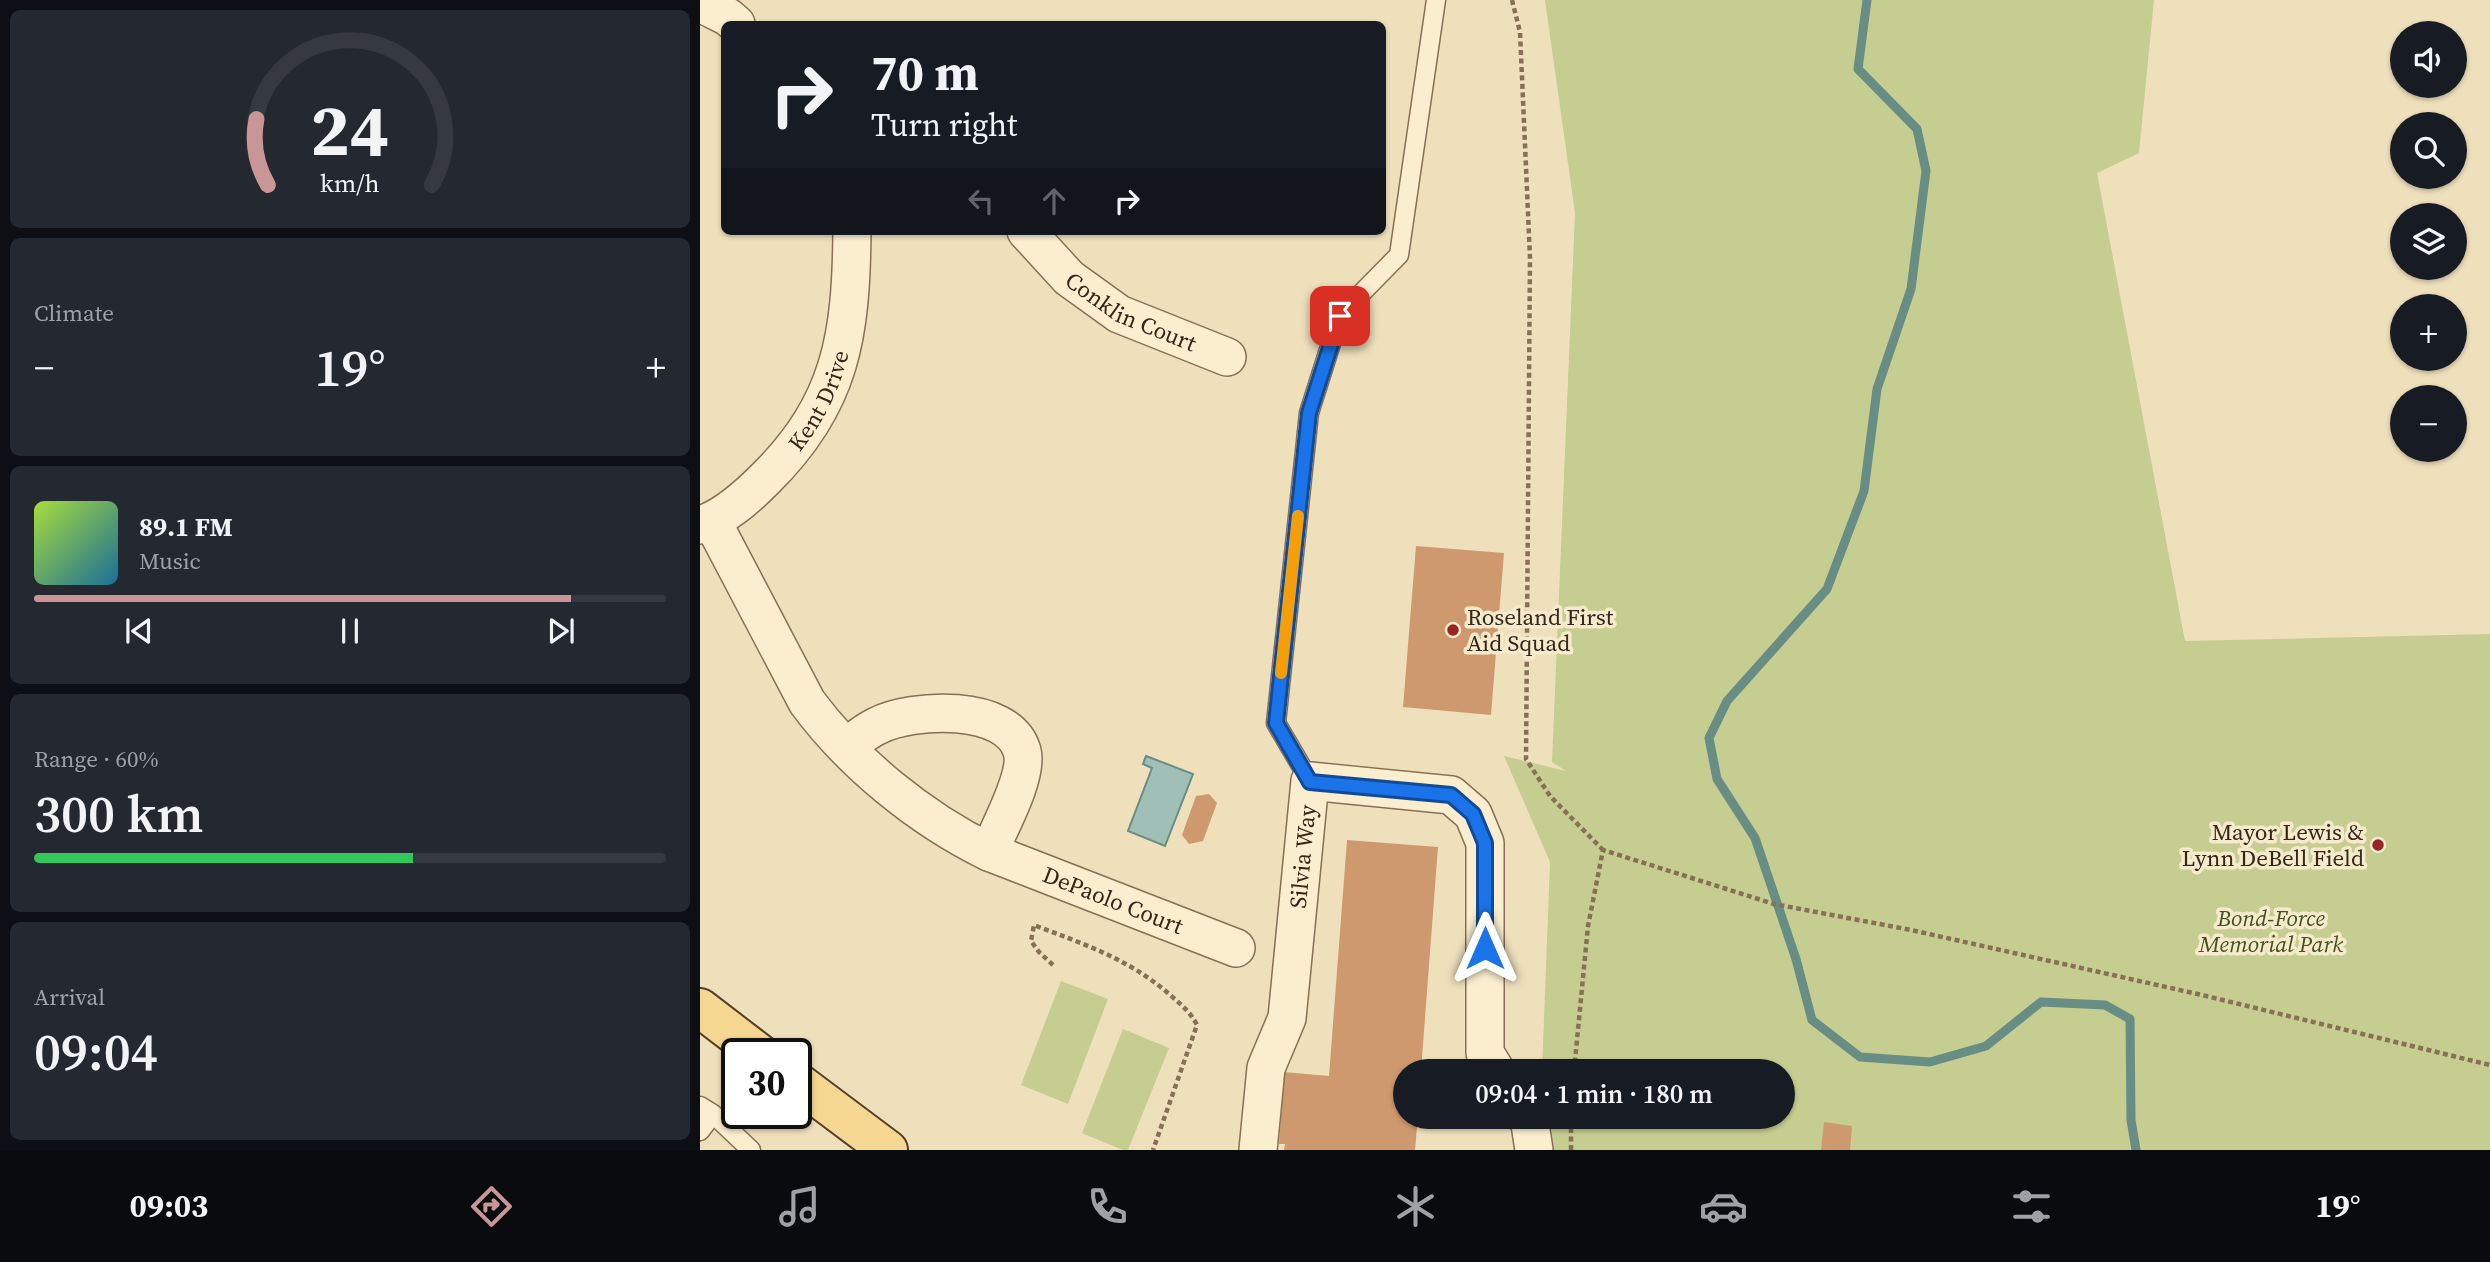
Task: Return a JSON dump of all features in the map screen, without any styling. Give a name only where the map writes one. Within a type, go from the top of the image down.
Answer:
[{"type":"main road","points":[[700,1008],[739,1038]]},
{"type":"main road","points":[[812,1093],[888,1150]]},
{"type":"street","name":"Kent Drive","points":[[706,523],[751,492],[783,461],[811,424],[832,382],[844,345],[851,292],[852,235]]},
{"type":"street","name":"Conklin Court","points":[[1041,238],[1069,278],[1119,314],[1227,357]]},
{"type":"street","name":"DePaolo Court","points":[[706,523],[807,702],[825,726],[932,820],[989,852],[1236,948]]},
{"type":"street","points":[[846,747],[878,725],[911,715],[933,712],[968,715],[997,724],[1013,736],[1022,751],[1023,772],[989,852]]},
{"type":"street","name":"Silvia Way","points":[[1258,1150],[1266,1068],[1287,1018],[1310,782],[1451,795],[1473,814],[1485,843],[1485,1053],[1489,1059]]},
{"type":"street","points":[[1532,1129],[1534,1150]]},
{"type":"lane","points":[[1310,782],[1276,723],[1309,413],[1340,316],[1399,255],[1436,0]]},
{"type":"lane","points":[[700,1131],[706,1110],[751,1150]]},
{"type":"path","points":[[1512,0],[1520,32],[1530,258],[1526,759],[1550,796],[1603,850],[1774,904],[1911,930],[2202,995],[2490,1065]]},
{"type":"path","points":[[1575,1059],[1588,926],[1603,850]]},
{"type":"path","points":[[1053,965],[1031,941],[1034,925],[1120,959],[1151,979],[1191,1013],[1197,1025],[1153,1150]]},
{"type":"path","points":[[1571,1150],[1572,1129]]},
{"type":"green space","name":"Bond-Force Memorial Park","points":[[1545,0],[2154,0],[2139,153],[2097,173],[2185,641],[2490,634],[2490,1150],[1538,1150],[1539,1129],[1795,1129],[1795,1059],[1542,1059],[1550,862],[1504,756],[1566,771],[1552,762],[1575,213]]},
{"type":"green space","points":[[1061,981],[1108,999],[1068,1104],[1021,1085]]},
{"type":"green space","points":[[1123,1029],[1169,1048],[1128,1150],[1082,1133]]},
{"type":"water","points":[[1146,756],[1193,774],[1165,846],[1128,831],[1152,768],[1143,764]]},
{"type":"building","name":"Roseland First Aid Squad","points":[[1416,546],[1504,553],[1491,715],[1403,707]]},
{"type":"building","points":[[1209,794],[1217,803],[1203,841],[1189,844],[1182,835],[1196,796]]},
{"type":"building","points":[[1347,840],[1438,847],[1422,1059],[1393,1059],[1393,1129],[1417,1129],[1415,1150],[1284,1150],[1285,1144],[1279,1144],[1284,1072],[1329,1076]]},
{"type":"building","points":[[1824,1122],[1852,1126],[1850,1150],[1821,1150]]},
{"type":"waterway","points":[[1867,0],[1858,69],[1917,129],[1926,171],[1911,289],[1877,389],[1864,491],[1827,589],[1727,701],[1709,738],[1717,779],[1755,838],[1796,959],[1812,1020],[1860,1057],[1930,1062],[1986,1046],[2041,1002],[2105,1005],[2130,1019],[2131,1120],[2136,1150]]},
{"type":"slow traffic","points":[[1281,673],[1298,516]]},
{"type":"place","name":"Roseland First Aid Squad","points":[[1453,630]]},
{"type":"place","name":"Mayor Lewis & Lynn DeBell Field","points":[[2378,845]]},
{"type":"route","points":[[1340,316],[1309,413],[1276,723],[1310,782],[1451,795],[1473,814],[1485,843],[1485,948]]}]
